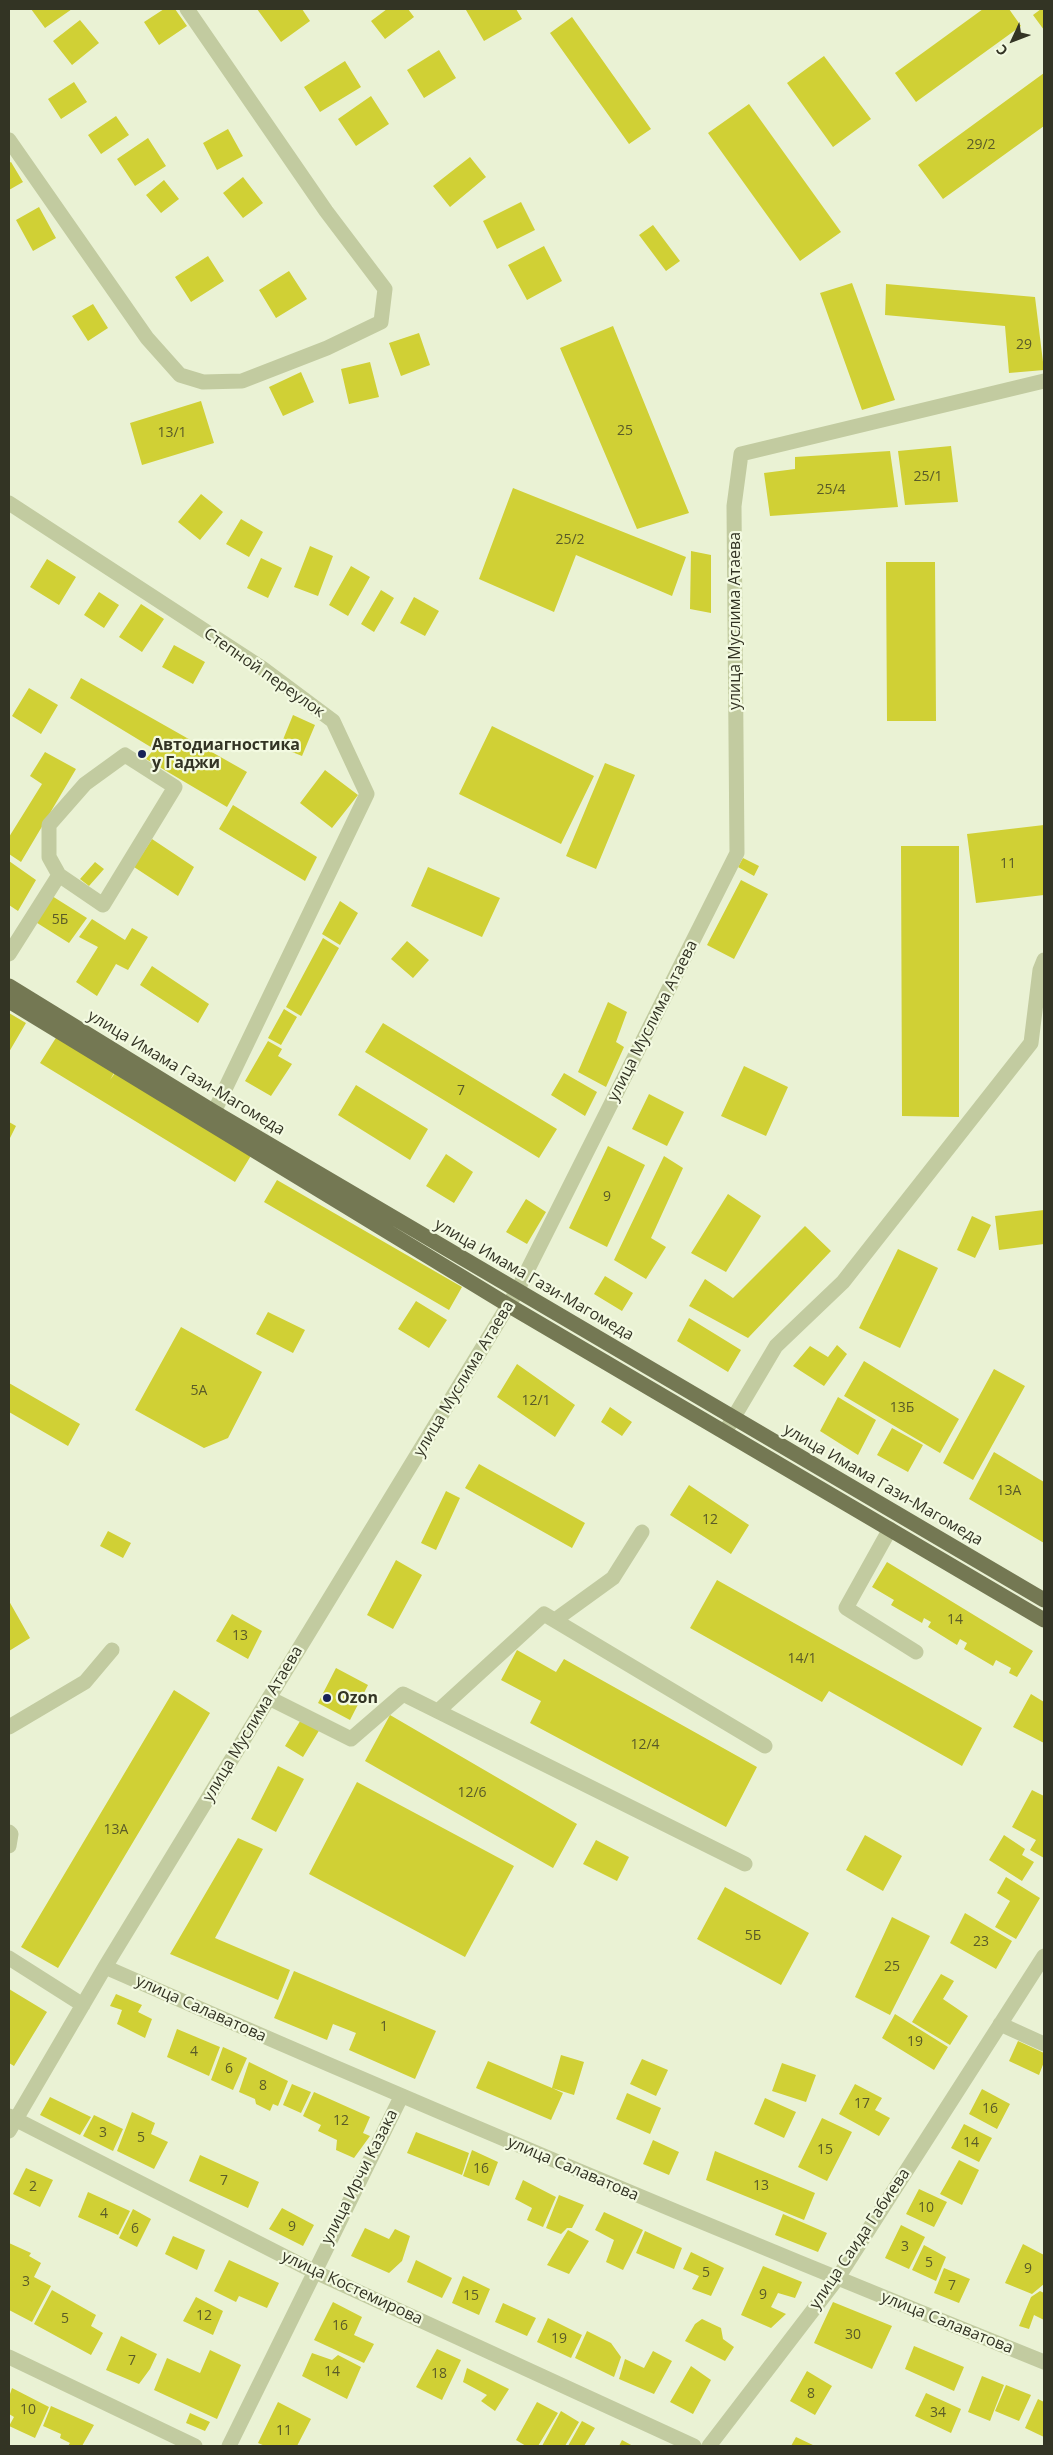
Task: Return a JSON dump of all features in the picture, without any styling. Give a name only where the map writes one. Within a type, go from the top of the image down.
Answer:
[{"type":"main road","name":"улица Имама Гази-Магомеда","points":[[9,986],[214,1112],[1044,1600]]},
{"type":"main road","points":[[9,1001],[508,1305],[1044,1620]]},
{"type":"street","points":[[9,140],[147,338],[180,375],[204,382],[242,380],[327,348],[381,322],[385,289],[326,211],[187,9]]},
{"type":"street","name":"улица Муслима Атаева","points":[[11,2122],[517,1290],[737,853],[734,506],[742,454],[1044,381]]},
{"type":"street","name":"Степной переулок","points":[[9,503],[262,668],[333,721],[367,794],[214,1112]]},
{"type":"street","points":[[124,755],[175,787],[103,905],[59,875],[49,857],[49,825],[85,784],[124,755]]},
{"type":"street","points":[[9,954],[59,875]]},
{"type":"street","points":[[725,1432],[776,1346],[843,1282],[1031,1043],[1040,970],[1044,960]]},
{"type":"street","points":[[890,1529],[846,1608],[916,1652]]},
{"type":"street","points":[[554,1620],[613,1578],[642,1532]]},
{"type":"street","points":[[438,1711],[544,1614],[765,1746]]},
{"type":"street","points":[[9,1727],[85,1682],[112,1650]]},
{"type":"street","points":[[269,1698],[351,1739],[403,1694],[745,1864]]},
{"type":"street","points":[[9,1832],[11,1834],[9,1846]]},
{"type":"street","name":"улица Саида Габиева","points":[[709,2446],[837,2278],[1044,1956]]},
{"type":"street","points":[[9,1958],[83,2005]]},
{"type":"street","name":"улица Салаватова","points":[[105,1967],[401,2097],[1044,2362]]},
{"type":"street","points":[[1000,2024],[1044,2044]]},
{"type":"street","name":"улица Ирчи Казака","points":[[228,2446],[313,2271],[401,2097]]},
{"type":"street","name":"улица Костемирова","points":[[11,2122],[313,2271],[694,2446]]},
{"type":"street","points":[[9,2357],[194,2446]]},
{"type":"building","points":[[31,9],[72,9],[45,28]]},
{"type":"building","points":[[164,9],[175,9],[187,26],[159,45],[144,22]]},
{"type":"building","points":[[257,9],[302,9],[310,21],[281,42]]},
{"type":"building","points":[[387,9],[408,9],[414,17],[385,39],[371,21]]},
{"type":"building","points":[[516,9],[522,19],[484,41],[466,10]]},
{"type":"building","points":[[983,9],[1009,9],[1021,26],[916,102],[895,73]]},
{"type":"building","points":[[1044,9],[1044,30],[1033,15]]},
{"type":"building","points":[[572,17],[651,129],[629,144],[550,33]]},
{"type":"building","points":[[80,20],[99,43],[72,65],[53,41]]},
{"type":"building","points":[[439,50],[456,78],[424,98],[407,70]]},
{"type":"building","points":[[824,56],[871,119],[833,147],[787,83]]},
{"type":"building","points":[[345,61],[361,87],[320,112],[304,87]]},
{"type":"building","points":[[1044,73],[1044,126],[943,199],[918,165]]},
{"type":"building","points":[[74,82],[87,102],[61,119],[48,99]]},
{"type":"building","points":[[371,96],[389,124],[356,146],[338,119]]},
{"type":"building","points":[[749,104],[841,232],[800,261],[708,133]]},
{"type":"building","points":[[116,116],[129,135],[101,154],[88,135]]},
{"type":"building","points":[[228,129],[243,156],[217,170],[203,143]]},
{"type":"building","points":[[148,138],[166,166],[135,186],[117,159]]},
{"type":"building","points":[[470,157],[486,177],[450,207],[433,186]]},
{"type":"building","points":[[11,162],[23,182],[9,190],[9,163]]},
{"type":"building","points":[[243,177],[263,203],[243,218],[223,193]]},
{"type":"building","points":[[164,180],[179,199],[161,213],[146,195]]},
{"type":"building","points":[[521,202],[535,230],[497,249],[483,221]]},
{"type":"building","points":[[39,207],[56,238],[33,251],[16,220]]},
{"type":"building","points":[[653,225],[680,261],[666,271],[639,235]]},
{"type":"building","points":[[544,246],[562,281],[527,300],[508,265]]},
{"type":"building","points":[[208,256],[224,281],[191,302],[175,277]]},
{"type":"building","points":[[289,271],[307,299],[276,318],[259,290]]},
{"type":"building","points":[[852,283],[895,400],[862,410],[820,293]]},
{"type":"building","points":[[886,284],[1035,297],[1044,370],[1009,373],[1005,326],[885,315]]},
{"type":"building","points":[[93,304],[108,328],[88,341],[72,316]]},
{"type":"building","points":[[613,326],[689,513],[637,529],[560,348]]},
{"type":"building","points":[[419,333],[430,365],[401,376],[389,343]]},
{"type":"building","points":[[370,362],[379,397],[349,404],[341,369]]},
{"type":"building","points":[[301,372],[314,402],[283,416],[269,387]]},
{"type":"building","points":[[201,401],[214,443],[142,465],[130,423]]},
{"type":"building","points":[[951,446],[958,502],[905,505],[898,451]]},
{"type":"building","points":[[890,451],[898,507],[770,516],[764,473],[795,469],[795,457]]},
{"type":"building","points":[[513,488],[686,557],[672,596],[576,555],[554,612],[479,579]]},
{"type":"building","points":[[201,494],[223,512],[200,540],[178,522]]},
{"type":"building","points":[[241,519],[263,532],[249,557],[226,544]]},
{"type":"building","points":[[310,546],[333,556],[318,596],[294,587]]},
{"type":"building","points":[[691,551],[711,555],[711,613],[690,609]]},
{"type":"building","points":[[261,558],[282,568],[268,598],[247,588]]},
{"type":"building","points":[[47,559],[76,577],[59,605],[30,587]]},
{"type":"building","points":[[886,562],[935,562],[936,721],[887,721]]},
{"type":"building","points":[[351,566],[370,577],[348,616],[329,605]]},
{"type":"building","points":[[381,590],[394,598],[374,632],[361,624]]},
{"type":"building","points":[[99,592],[119,605],[104,628],[84,615]]},
{"type":"building","points":[[414,597],[439,611],[425,636],[400,623]]},
{"type":"building","points":[[141,604],[164,619],[142,652],[119,637]]},
{"type":"building","points":[[174,645],[205,662],[193,684],[162,667]]},
{"type":"building","points":[[81,678],[247,772],[227,807],[146,759],[154,749],[70,698]]},
{"type":"building","points":[[29,688],[58,705],[41,734],[12,716]]},
{"type":"building","points":[[293,715],[315,725],[302,756],[280,747]]},
{"type":"building","points":[[492,726],[594,776],[561,844],[459,794]]},
{"type":"building","points":[[45,752],[76,769],[21,862],[9,854],[9,837],[42,784],[30,776]]},
{"type":"building","points":[[605,763],[635,775],[596,869],[566,856]]},
{"type":"building","points":[[325,770],[358,795],[332,828],[300,803]]},
{"type":"building","points":[[233,805],[317,857],[305,881],[219,829]]},
{"type":"building","points":[[1044,825],[1044,895],[976,903],[967,834]]},
{"type":"building","points":[[152,839],[194,867],[178,896],[134,867]]},
{"type":"building","points":[[901,846],[959,846],[959,1117],[902,1116]]},
{"type":"building","points":[[743,858],[759,866],[754,876],[738,867]]},
{"type":"building","points":[[9,861],[36,880],[18,911],[9,905]]},
{"type":"building","points":[[95,862],[104,869],[89,886],[80,879]]},
{"type":"building","points":[[428,867],[500,898],[482,937],[411,906]]},
{"type":"building","points":[[741,880],[768,894],[734,959],[707,945]]},
{"type":"building","points":[[52,896],[87,918],[69,943],[34,921]]},
{"type":"building","points":[[340,901],[358,913],[340,945],[322,934]]},
{"type":"building","points":[[92,919],[125,940],[132,928],[148,937],[128,970],[116,964],[97,996],[76,982],[98,947],[79,937]]},
{"type":"building","points":[[323,938],[339,948],[301,1016],[286,1007]]},
{"type":"building","points":[[407,941],[429,960],[413,978],[391,959]]},
{"type":"building","points":[[152,966],[209,1004],[198,1023],[140,985]]},
{"type":"building","points":[[608,1002],[627,1012],[616,1042],[624,1047],[606,1087],[578,1072]]},
{"type":"building","points":[[284,1009],[297,1017],[281,1045],[268,1038]]},
{"type":"building","points":[[9,1013],[26,1023],[9,1052]]},
{"type":"building","points":[[383,1023],[557,1129],[539,1158],[365,1052]]},
{"type":"building","points":[[59,1033],[115,1071],[110,1080],[117,1070],[252,1154],[235,1182],[40,1063]]},
{"type":"building","points":[[268,1041],[282,1049],[278,1056],[292,1064],[271,1096],[245,1081]]},
{"type":"building","points":[[744,1066],[788,1087],[766,1136],[721,1116]]},
{"type":"building","points":[[564,1073],[597,1092],[585,1116],[551,1095]]},
{"type":"building","points":[[356,1085],[428,1129],[410,1160],[338,1115]]},
{"type":"building","points":[[649,1094],[684,1112],[667,1146],[632,1129]]},
{"type":"building","points":[[9,1122],[16,1126],[9,1140]]},
{"type":"building","points":[[608,1146],[645,1165],[607,1247],[569,1228]]},
{"type":"building","points":[[446,1154],[473,1172],[454,1203],[426,1186]]},
{"type":"building","points":[[664,1156],[683,1168],[651,1238],[666,1247],[646,1279],[614,1260]]},
{"type":"building","points":[[277,1180],[462,1287],[449,1310],[264,1202]]},
{"type":"building","points":[[728,1194],[761,1216],[726,1272],[691,1253]]},
{"type":"building","points":[[526,1199],[546,1212],[527,1244],[506,1232]]},
{"type":"building","points":[[1044,1210],[1044,1244],[999,1250],[995,1216]]},
{"type":"building","points":[[972,1216],[991,1225],[975,1258],[957,1250]]},
{"type":"building","points":[[805,1226],[831,1251],[748,1338],[689,1306],[705,1279],[733,1298]]},
{"type":"building","points":[[898,1249],[938,1268],[900,1348],[859,1328]]},
{"type":"building","points":[[605,1276],[633,1293],[622,1311],[594,1294]]},
{"type":"building","points":[[416,1301],[447,1320],[429,1348],[398,1329]]},
{"type":"building","points":[[268,1312],[305,1330],[293,1353],[256,1334]]},
{"type":"building","points":[[689,1318],[741,1350],[728,1372],[677,1341]]},
{"type":"building","points":[[181,1327],[262,1372],[228,1438],[204,1448],[135,1410]]},
{"type":"building","points":[[837,1345],[847,1354],[824,1386],[793,1366],[810,1346],[828,1357]]},
{"type":"building","points":[[864,1361],[959,1419],[940,1453],[844,1396]]},
{"type":"building","points":[[517,1364],[575,1405],[555,1437],[497,1397]]},
{"type":"building","points":[[994,1369],[1025,1386],[973,1480],[943,1463]]},
{"type":"building","points":[[9,1383],[80,1424],[68,1446],[9,1412]]},
{"type":"building","points":[[838,1397],[876,1420],[858,1455],[820,1431]]},
{"type":"building","points":[[610,1407],[632,1422],[622,1436],[601,1422]]},
{"type":"building","points":[[892,1428],[923,1445],[908,1472],[877,1455]]},
{"type":"building","points":[[994,1452],[1044,1482],[1044,1543],[969,1499]]},
{"type":"building","points":[[479,1464],[585,1523],[572,1548],[465,1488]]},
{"type":"building","points":[[689,1485],[749,1525],[731,1554],[670,1515]]},
{"type":"building","points":[[446,1491],[460,1498],[436,1550],[421,1543]]},
{"type":"building","points":[[108,1531],[131,1543],[123,1558],[100,1546]]},
{"type":"building","points":[[396,1560],[422,1575],[393,1629],[367,1615]]},
{"type":"building","points":[[887,1562],[1033,1651],[1017,1677],[1009,1673],[1011,1668],[996,1660],[993,1666],[964,1649],[967,1643],[960,1639],[957,1645],[928,1627],[931,1622],[924,1618],[922,1623],[891,1605],[894,1600],[872,1587]]},
{"type":"building","points":[[717,1580],[982,1728],[962,1766],[829,1691],[822,1702],[690,1628]]},
{"type":"building","points":[[9,1601],[30,1638],[9,1651]]},
{"type":"building","points":[[232,1614],[262,1631],[248,1659],[216,1641]]},
{"type":"building","points":[[517,1650],[556,1672],[564,1659],[757,1767],[726,1827],[530,1723],[541,1701],[501,1680]]},
{"type":"building","points":[[336,1668],[368,1685],[350,1720],[318,1703]]},
{"type":"building","points":[[174,1690],[210,1713],[58,1968],[21,1947]]},
{"type":"building","points":[[1031,1694],[1044,1702],[1044,1743],[1013,1727]]},
{"type":"building","points":[[390,1715],[577,1824],[553,1868],[365,1761]]},
{"type":"building","points":[[302,1718],[320,1729],[303,1757],[285,1746]]},
{"type":"building","points":[[278,1766],[304,1779],[276,1832],[251,1819]]},
{"type":"building","points":[[357,1782],[514,1866],[465,1957],[309,1874]]},
{"type":"building","points":[[1032,1790],[1044,1796],[1044,1858],[1030,1850],[1036,1840],[1012,1827]]},
{"type":"building","points":[[865,1835],[902,1856],[883,1891],[846,1870]]},
{"type":"building","points":[[1004,1835],[1025,1849],[1022,1855],[1034,1862],[1022,1881],[989,1860]]},
{"type":"building","points":[[238,1838],[263,1849],[215,1938],[290,1970],[278,2000],[170,1954]]},
{"type":"building","points":[[596,1840],[629,1857],[617,1881],[583,1864]]},
{"type":"building","points":[[1006,1877],[1040,1898],[1016,1939],[995,1927],[1010,1901],[997,1893]]},
{"type":"building","points":[[725,1887],[809,1933],[781,1985],[697,1939]]},
{"type":"building","points":[[965,1913],[1012,1941],[996,1969],[950,1943]]},
{"type":"building","points":[[892,1917],[930,1936],[890,2015],[855,1997]]},
{"type":"building","points":[[294,1971],[436,2031],[415,2079],[349,2050],[356,2033],[333,2024],[327,2040],[274,2018]]},
{"type":"building","points":[[941,1974],[954,1981],[943,1999],[968,2016],[950,2045],[912,2022]]},
{"type":"building","points":[[9,1989],[47,2012],[14,2066],[9,2063]]},
{"type":"building","points":[[116,1994],[142,2005],[138,2012],[152,2019],[145,2038],[117,2024],[122,2010],[110,2006]]},
{"type":"building","points":[[895,2014],[948,2047],[934,2070],[882,2038]]},
{"type":"building","points":[[177,2029],[220,2047],[209,2076],[167,2057]]},
{"type":"building","points":[[1018,2041],[1044,2053],[1044,2062],[1039,2075],[1009,2061]]},
{"type":"building","points":[[223,2047],[247,2058],[233,2090],[211,2080]]},
{"type":"building","points":[[561,2055],[584,2062],[574,2095],[552,2088]]},
{"type":"building","points":[[642,2059],[668,2070],[656,2096],[630,2084]]},
{"type":"building","points":[[488,2061],[563,2093],[551,2120],[476,2088]]},
{"type":"building","points":[[249,2062],[288,2081],[278,2106],[273,2104],[270,2111],[256,2104],[255,2099],[239,2092]]},
{"type":"building","points":[[782,2063],[816,2075],[806,2102],[772,2091]]},
{"type":"building","points":[[292,2084],[311,2092],[301,2113],[283,2105]]},
{"type":"building","points":[[855,2084],[882,2098],[875,2110],[890,2118],[879,2136],[839,2114]]},
{"type":"building","points":[[982,2089],[1010,2104],[997,2129],[969,2114]]},
{"type":"building","points":[[314,2092],[370,2117],[363,2133],[370,2136],[354,2158],[336,2150],[337,2140],[318,2131],[321,2125],[303,2116]]},
{"type":"building","points":[[627,2093],[661,2108],[650,2134],[616,2119]]},
{"type":"building","points":[[50,2097],[91,2117],[80,2135],[40,2115]]},
{"type":"building","points":[[765,2098],[796,2112],[784,2138],[754,2124]]},
{"type":"building","points":[[132,2112],[155,2123],[151,2134],[168,2142],[154,2169],[117,2151]]},
{"type":"building","points":[[94,2115],[123,2129],[113,2151],[83,2136]]},
{"type":"building","points":[[822,2118],[852,2132],[827,2181],[798,2167]]},
{"type":"building","points":[[964,2124],[992,2138],[979,2162],[951,2148]]},
{"type":"building","points":[[416,2132],[469,2153],[462,2175],[407,2153]]},
{"type":"building","points":[[653,2140],[679,2152],[669,2175],[643,2164]]},
{"type":"building","points":[[472,2150],[498,2162],[489,2186],[463,2176]]},
{"type":"building","points":[[715,2151],[815,2193],[804,2220],[706,2180]]},
{"type":"building","points":[[200,2155],[259,2182],[248,2208],[189,2181]]},
{"type":"building","points":[[959,2160],[979,2170],[962,2205],[940,2194]]},
{"type":"building","points":[[26,2168],[53,2180],[40,2207],[13,2194]]},
{"type":"building","points":[[523,2180],[556,2197],[543,2227],[527,2220],[532,2208],[515,2199]]},
{"type":"building","points":[[919,2189],[947,2202],[934,2227],[906,2214]]},
{"type":"building","points":[[88,2192],[130,2211],[118,2235],[78,2217]]},
{"type":"building","points":[[559,2195],[584,2205],[572,2228],[567,2228],[561,2234],[546,2228]]},
{"type":"building","points":[[282,2208],[314,2225],[303,2246],[269,2229]]},
{"type":"building","points":[[133,2209],[151,2219],[137,2247],[119,2238]]},
{"type":"building","points":[[604,2212],[643,2230],[623,2270],[606,2262],[614,2240],[595,2230]]},
{"type":"building","points":[[783,2214],[827,2233],[818,2252],[775,2235]]},
{"type":"building","points":[[901,2225],[925,2237],[909,2269],[885,2258]]},
{"type":"building","points":[[365,2228],[389,2239],[395,2229],[410,2236],[402,2261],[389,2273],[351,2256]]},
{"type":"building","points":[[568,2230],[589,2241],[569,2274],[547,2265]]},
{"type":"building","points":[[645,2231],[682,2248],[674,2269],[636,2253]]},
{"type":"building","points":[[173,2236],[205,2250],[197,2270],[165,2254]]},
{"type":"building","points":[[9,2243],[31,2253],[29,2256],[41,2263],[34,2277],[51,2286],[32,2322],[9,2310]]},
{"type":"building","points":[[1023,2244],[1044,2255],[1044,2284],[1032,2294],[1005,2283]]},
{"type":"building","points":[[924,2245],[946,2257],[936,2281],[912,2270]]},
{"type":"building","points":[[691,2252],[724,2268],[711,2296],[692,2289],[699,2276],[683,2269]]},
{"type":"building","points":[[229,2260],[279,2283],[267,2308],[239,2296],[236,2302],[214,2291]]},
{"type":"building","points":[[416,2260],[452,2278],[442,2298],[407,2282]]},
{"type":"building","points":[[763,2266],[802,2282],[795,2298],[778,2293],[771,2307],[786,2314],[771,2328],[741,2315]]},
{"type":"building","points":[[944,2268],[970,2279],[959,2303],[934,2293]]},
{"type":"building","points":[[463,2276],[490,2289],[479,2315],[452,2303]]},
{"type":"building","points":[[52,2290],[96,2315],[91,2326],[103,2333],[91,2355],[34,2324]]},
{"type":"building","points":[[1040,2291],[1044,2293],[1044,2320],[1034,2315],[1029,2329],[1019,2326],[1031,2297]]},
{"type":"building","points":[[196,2297],[223,2311],[213,2335],[183,2321]]},
{"type":"building","points":[[333,2302],[362,2317],[354,2335],[374,2344],[364,2363],[314,2340]]},
{"type":"building","points":[[833,2302],[892,2326],[872,2369],[814,2343]]},
{"type":"building","points":[[503,2303],[536,2318],[527,2336],[495,2322]]},
{"type":"building","points":[[548,2318],[582,2335],[571,2358],[537,2342]]},
{"type":"building","points":[[702,2319],[721,2328],[723,2339],[734,2347],[725,2361],[685,2341],[695,2324]]},
{"type":"building","points":[[587,2331],[611,2343],[621,2357],[614,2377],[575,2358]]},
{"type":"building","points":[[121,2336],[157,2354],[150,2369],[139,2384],[106,2370]]},
{"type":"building","points":[[914,2346],[964,2367],[954,2391],[905,2369]]},
{"type":"building","points":[[437,2349],[461,2360],[442,2400],[416,2387]]},
{"type":"building","points":[[210,2350],[241,2365],[217,2419],[154,2390],[167,2358],[200,2373]]},
{"type":"building","points":[[653,2351],[672,2361],[654,2394],[619,2379],[625,2359],[644,2368]]},
{"type":"building","points":[[312,2353],[332,2360],[338,2355],[361,2367],[347,2399],[302,2376]]},
{"type":"building","points":[[691,2366],[711,2380],[693,2414],[670,2402]]},
{"type":"building","points":[[467,2368],[509,2389],[495,2411],[481,2401],[487,2395],[463,2382]]},
{"type":"building","points":[[807,2371],[832,2386],[815,2415],[790,2401]]},
{"type":"building","points":[[982,2376],[1004,2385],[990,2421],[968,2412]]},
{"type":"building","points":[[1006,2385],[1031,2395],[1019,2421],[995,2411]]},
{"type":"building","points":[[12,2388],[49,2407],[35,2438],[9,2426],[14,2417],[9,2414],[9,2397]]},
{"type":"building","points":[[926,2393],[961,2409],[951,2433],[915,2416]]},
{"type":"building","points":[[1038,2399],[1044,2402],[1044,2437],[1025,2428]]},
{"type":"building","points":[[278,2402],[311,2419],[297,2446],[265,2446],[258,2443]]},
{"type":"building","points":[[537,2402],[558,2413],[538,2446],[526,2446],[516,2440]]},
{"type":"building","points":[[51,2406],[94,2425],[82,2446],[68,2446],[70,2443],[60,2438],[61,2434],[43,2426]]},
{"type":"building","points":[[561,2411],[579,2422],[565,2446],[542,2446]]},
{"type":"building","points":[[190,2413],[210,2422],[205,2431],[186,2423]]},
{"type":"building","points":[[582,2421],[595,2428],[584,2446],[568,2446]]},
{"type":"building","points":[[796,2437],[815,2446],[791,2446]]},
{"type":"building","points":[[622,2440],[633,2446],[619,2446]]},
{"type":"place","name":"Автодиагностика у Гаджи","points":[[142,754]]},
{"type":"place","name":"Ozon","points":[[327,1698]]}]
